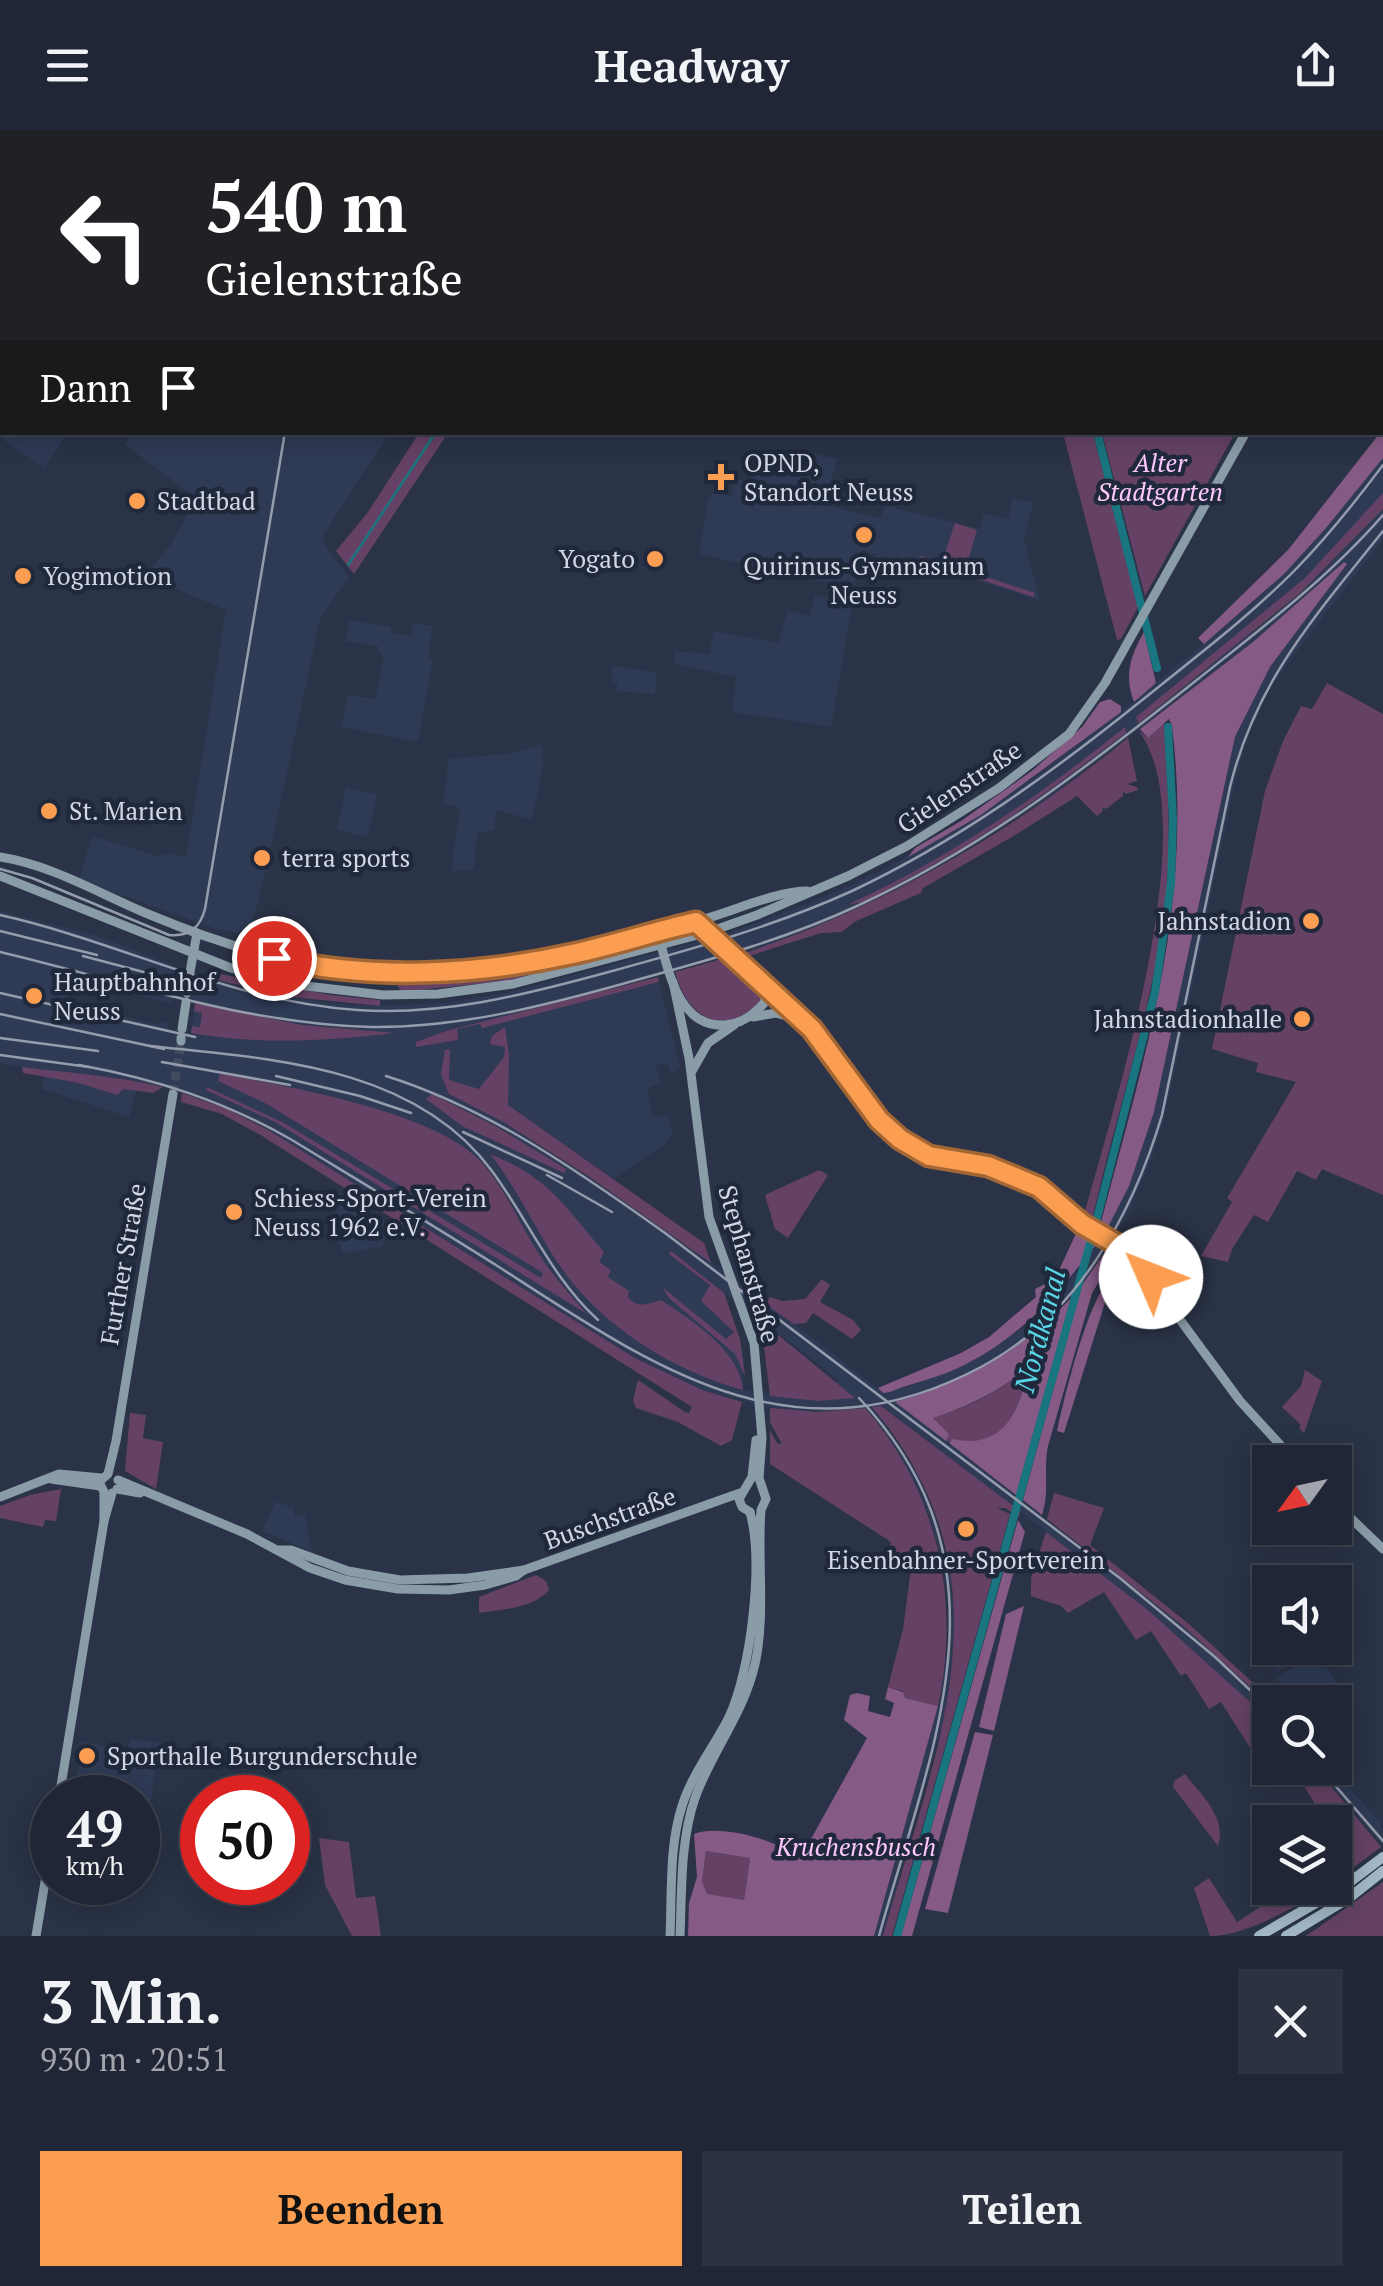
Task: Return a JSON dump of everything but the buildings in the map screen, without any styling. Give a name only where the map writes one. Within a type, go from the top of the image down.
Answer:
[{"type":"main road","name":"Gielenstraße","points":[[0,876],[247,973],[306,986],[403,995],[469,992],[514,984],[709,932],[792,902],[884,860],[1000,788],[1070,734],[1105,683],[1244,435]]},
{"type":"main road","name":"Gielenstraße","points":[[0,856],[48,870],[197,934],[261,956],[307,966],[416,972],[543,960],[696,922],[791,893],[809,892]]},
{"type":"main road","points":[[19,881],[25,869],[48,870]]},
{"type":"main road","points":[[696,922],[807,1024],[879,1120],[900,1139],[929,1156],[988,1166],[1018,1176],[1048,1192],[1085,1226],[1142,1264],[1231,1388],[1281,1445]]},
{"type":"main road","name":"Stephanstraße","points":[[657,931],[673,982],[691,1072],[709,1217],[754,1344],[761,1488],[766,1499],[755,1511]]},
{"type":"main road","points":[[190,972],[197,934]]},
{"type":"main road","points":[[403,995],[394,988],[396,980],[416,972]]},
{"type":"main road","points":[[691,1072],[715,1038],[764,1002],[766,992],[761,979]]},
{"type":"main road","name":"Stephanstraße","points":[[673,982],[687,1010],[698,1019],[718,1025],[741,1022]]},
{"type":"main road","points":[[182,1036],[187,995]]},
{"type":"main road","points":[[741,1022],[776,1012],[807,1024]]},
{"type":"main road","points":[[686,1046],[715,1038]]},
{"type":"main road","name":"Further Straße","points":[[64,1775],[173,1094]]},
{"type":"main road","name":"Stephanstraße","points":[[740,1504],[759,1408]]},
{"type":"main road","name":"Buschstraße","points":[[0,1497],[64,1473],[148,1494],[234,1528],[310,1568],[357,1582],[420,1590],[516,1576],[744,1489]]},
{"type":"main road","points":[[744,1489],[761,1488]]},
{"type":"main road","name":"Buschstraße","points":[[708,1504],[740,1504]]},
{"type":"main road","points":[[740,1504],[755,1511]]},
{"type":"main road","points":[[670,1936],[674,1838],[680,1810],[728,1718],[748,1649],[755,1511]]},
{"type":"main road","points":[[680,1936],[691,1812],[700,1786],[742,1705],[757,1651],[755,1511]]},
{"type":"main road","points":[[1352,1519],[1383,1549]]},
{"type":"main road","points":[[1259,1936],[1342,1888],[1383,1857]]},
{"type":"main road","points":[[1286,1936],[1383,1871]]},
{"type":"main road","points":[[36,1936],[41,1905]]},
{"type":"shaded area","points":[[2,435],[67,435],[44,467],[6,442]]},
{"type":"shaded area","points":[[132,435],[388,435],[323,536],[325,545],[349,577],[320,619],[249,935],[216,929],[79,880],[92,836],[157,856],[168,853],[186,857],[226,610],[145,576],[172,543],[196,498],[125,445]]},
{"type":"shaded area","name":"Quirinus-Gymnasium Neuss","points":[[802,450],[837,459],[825,504],[852,512],[881,518],[884,505],[980,529],[984,513],[1008,519],[1013,498],[1033,503],[1024,540],[1040,601],[909,558],[901,563],[895,561],[892,570],[880,566],[878,571],[873,569],[876,554],[861,550],[854,589],[699,554],[708,500],[713,493],[731,496],[734,480],[751,482],[754,467],[796,475]]},
{"type":"shaded area","points":[[1383,458],[1383,539],[1269,690],[1246,741],[1165,1116],[1127,1215],[1088,1277],[1033,1335],[969,1376],[897,1403],[1182,1625],[1252,1689],[1252,1704],[1148,1610],[882,1406],[886,1424],[920,1477],[936,1518],[950,1569],[956,1634],[945,1715],[883,1936],[874,1936],[938,1706],[948,1645],[948,1608],[943,1567],[928,1512],[865,1408],[818,1412],[774,1409],[702,1390],[636,1358],[270,1131],[225,1108],[163,1087],[153,1093],[137,1089],[129,1117],[42,1089],[45,1076],[0,1064],[0,911],[98,936],[179,968],[254,990],[334,1004],[444,1003],[506,993],[726,934],[808,904],[881,871],[966,824],[1039,774],[1136,700],[1264,593],[1326,528]],"holes":[[[1344,562],[1347,564],[1270,667],[1235,738],[1154,1112],[1129,1186],[1099,1241],[1071,1279],[1031,1322],[992,1350],[913,1385],[883,1393],[777,1310],[630,1204],[505,1123],[449,1094],[508,1105],[614,1179],[663,1146],[673,1132],[668,1116],[652,1117],[648,1088],[661,1083],[656,1066],[667,1063],[671,1074],[680,1067],[659,982],[481,1027],[480,1023],[773,944],[858,910],[933,872],[1053,795],[1253,642]],[[73,975],[164,1002],[174,998],[195,1003],[191,1033],[169,1030],[164,1022],[155,1024],[66,1003]],[[725,1294],[803,1352],[838,1380],[818,1401],[743,1390],[744,1359]]]},
{"type":"shaded area","points":[[815,595],[852,604],[831,727],[732,712],[736,677],[674,664],[675,651],[709,654],[714,631],[778,643],[788,610],[810,616]]},
{"type":"shaded area","points":[[349,620],[391,627],[391,633],[411,636],[413,623],[433,626],[428,658],[433,659],[418,742],[341,727],[348,695],[375,699],[384,657],[378,646],[346,641]]},
{"type":"shaded area","points":[[613,666],[657,672],[655,694],[616,691],[617,683],[611,681]]},
{"type":"shaded area","points":[[542,744],[543,767],[533,816],[529,819],[497,810],[494,830],[477,833],[474,870],[451,871],[460,808],[443,803],[449,759],[514,753]]},
{"type":"shaded area","points":[[346,788],[377,794],[368,837],[337,830]]},
{"type":"shaded area","points":[[333,1189],[390,1225],[382,1247],[342,1254]]},
{"type":"shaded area","points":[[275,1502],[293,1507],[295,1516],[305,1514],[312,1552],[262,1531]]},
{"type":"shaded area","points":[[1296,1665],[1325,1665],[1338,1685],[1281,1685],[1276,1678]]},
{"type":"shaded area","points":[[131,1739],[160,1743],[155,1775],[77,1775],[82,1742],[128,1749]]},
{"type":"shaded area","points":[[1331,1785],[1346,1785],[1381,1823],[1383,1846],[1352,1805]]},
{"type":"green space","points":[[418,435],[447,435],[354,574],[336,551],[368,512]]},
{"type":"green space","points":[[1064,435],[1094,435],[1138,607],[1117,640]]},
{"type":"green space","name":"Alter Stadtgarten","points":[[1103,435],[1234,435],[1145,596]]},
{"type":"green space","points":[[1378,435],[1383,435],[1383,458],[1326,528],[1284,574],[1204,644],[1198,638],[1288,550]]},
{"type":"green space","points":[[1383,493],[1383,509],[1300,593],[1139,723],[1136,717],[1305,578]]},
{"type":"green space","points":[[955,523],[977,530],[965,570],[1035,593],[1034,597],[920,560],[921,556],[942,562]]},
{"type":"green space","points":[[1344,562],[1347,564],[1270,667],[1235,737],[1154,1112],[1129,1186],[1107,1229],[1100,1226],[1161,979],[1176,856],[1172,726],[1169,719],[1148,738],[1140,729],[1253,642]]},
{"type":"green space","points":[[1144,632],[1156,683],[1134,702],[1130,666]]},
{"type":"green space","name":"Jahnstadion","points":[[1327,683],[1383,714],[1383,1195],[1322,1169],[1316,1180],[1297,1171],[1268,1222],[1254,1215],[1228,1262],[1201,1256],[1232,1202],[1227,1198],[1296,1082],[1256,1072],[1258,1063],[1212,1049],[1265,791],[1301,706],[1312,709]]},
{"type":"green space","points":[[1110,699],[1121,706],[1121,712],[981,815],[908,857],[915,848],[1033,770],[1082,727],[1100,702]]},
{"type":"green space","points":[[1164,723],[1169,843],[1164,915],[1141,1031],[1092,1221],[1084,1215],[1131,1041],[1159,896],[1163,830],[1157,773],[1138,730],[1148,738]]},
{"type":"green space","points":[[1125,727],[1126,733],[991,830],[878,895],[849,904],[923,867],[993,824]]},
{"type":"green space","points":[[1128,738],[1137,781],[1127,784],[1138,790],[1126,794],[1123,791],[1123,796],[1106,809],[1102,807],[1097,816],[1077,796],[923,888],[921,893],[854,922],[842,932],[821,933],[749,956],[745,953],[848,912],[946,863],[1039,804]]},
{"type":"green space","points":[[646,938],[510,981],[407,991],[397,985],[402,979]]},
{"type":"green space","points":[[729,957],[759,984],[761,1000],[734,1019],[721,1021],[698,1012],[688,1001],[675,972]]},
{"type":"green space","points":[[220,974],[380,1000],[380,1006],[282,996],[219,980]]},
{"type":"green space","points":[[658,977],[659,982],[482,1028],[480,1024],[457,1029],[458,1040],[416,1047],[416,1042],[446,1031]]},
{"type":"green space","points":[[195,1003],[302,1025],[396,1033],[293,1040],[216,1037],[191,1033],[192,1026],[200,1027],[202,1013],[194,1011]]},
{"type":"green space","points":[[505,1027],[508,1105],[704,1243],[711,1263],[591,1178],[505,1123],[449,1094],[441,1075],[445,1050],[450,1049],[449,1080],[479,1089],[504,1057],[505,1047],[490,1044],[492,1036]]},
{"type":"green space","points":[[22,1067],[163,1087],[153,1093],[123,1089],[117,1095],[79,1083],[23,1073]]},
{"type":"green space","points":[[220,1074],[360,1104],[433,1130],[462,1146],[491,1174],[541,1257],[587,1314],[275,1122],[206,1090],[207,1087],[284,1123],[541,1278],[543,1273],[265,1103],[218,1081]]},
{"type":"green space","points":[[182,1093],[225,1108],[270,1131],[635,1358],[702,1390],[742,1402],[732,1440],[721,1446],[678,1422],[636,1408],[633,1400],[638,1380],[685,1412],[689,1413],[692,1407],[262,1136],[222,1114],[181,1102]]},
{"type":"green space","points":[[432,1094],[497,1127],[566,1169],[564,1173],[462,1126],[426,1099]]},
{"type":"green space","points":[[490,1154],[528,1173],[554,1195],[604,1252],[599,1262],[611,1270],[608,1277],[629,1291],[632,1301],[643,1305],[661,1300],[724,1349],[740,1376],[743,1390],[665,1358],[617,1327],[596,1308],[560,1266]]},
{"type":"green space","points":[[819,1170],[828,1175],[788,1238],[775,1229],[765,1195]]},
{"type":"green space","points":[[1078,1229],[1099,1241],[1018,1330],[979,1357],[948,1372],[890,1392],[883,1393],[878,1388],[989,1337],[1036,1297],[1035,1289],[1055,1279]]},
{"type":"green space","points":[[671,1251],[724,1293],[740,1339],[745,1376],[735,1354],[669,1298],[662,1287],[726,1339],[734,1332],[701,1301],[710,1285],[669,1254]]},
{"type":"green space","points":[[1106,1251],[1110,1264],[1092,1293],[1048,1446],[1042,1515],[1023,1500],[1082,1285]]},
{"type":"green space","points":[[1114,1274],[1064,1433],[1057,1431],[1087,1324]]},
{"type":"green space","points":[[822,1279],[830,1285],[820,1302],[853,1320],[861,1330],[852,1339],[813,1313],[806,1323],[794,1324],[764,1303],[770,1297],[782,1301],[805,1299]]},
{"type":"green space","points":[[1071,1298],[1016,1495],[949,1443],[953,1439],[985,1439],[1006,1425],[1019,1401],[1027,1369],[982,1398],[933,1418],[949,1434],[946,1441],[895,1402],[991,1362],[1032,1334]]},
{"type":"green space","points":[[761,1321],[855,1398],[818,1401],[770,1396]]},
{"type":"green space","points":[[1026,1368],[1029,1371],[1017,1405],[997,1435],[975,1444],[946,1441],[949,1434],[932,1418],[982,1399]]},
{"type":"green space","points":[[1305,1370],[1322,1381],[1304,1433],[1282,1407],[1301,1386]]},
{"type":"green space","points":[[881,1406],[1020,1511],[1019,1517],[1005,1508],[997,1508],[1010,1514],[892,1936],[883,1936],[941,1731],[952,1665],[953,1600],[942,1536],[916,1471],[872,1407]]},
{"type":"green space","points":[[770,1408],[818,1412],[865,1408],[910,1475],[926,1511],[944,1587],[947,1626],[938,1706],[904,1698],[903,1691],[888,1687],[903,1629],[911,1569],[885,1561],[891,1542],[770,1464],[770,1430],[777,1443],[782,1444],[770,1422]]},
{"type":"green space","points":[[130,1413],[146,1415],[143,1438],[163,1442],[156,1489],[125,1471]]},
{"type":"green space","points":[[61,1489],[56,1521],[45,1520],[43,1527],[0,1518],[0,1506]]},
{"type":"green space","points":[[1054,1493],[1104,1508],[1090,1545],[1189,1624],[1255,1685],[1252,1689],[1182,1625],[1047,1519]]},
{"type":"green space","points":[[1018,1520],[1025,1532],[912,1936],[901,1936]]},
{"type":"green space","points":[[1046,1532],[1148,1610],[1252,1704],[1252,1751],[1221,1702],[1209,1709],[1186,1673],[1181,1676],[1151,1631],[1136,1640],[1104,1592],[1068,1613],[1061,1606],[1031,1596],[1031,1578]]},
{"type":"green space","points":[[536,1575],[546,1581],[549,1590],[542,1596],[517,1607],[479,1613],[479,1597]]},
{"type":"green space","points":[[1024,1606],[994,1731],[979,1727],[1006,1614]]},
{"type":"green space","name":"Kruchensbusch","points":[[888,1687],[903,1692],[905,1698],[938,1706],[874,1936],[688,1936],[689,1903],[697,1877],[694,1834],[718,1831],[746,1835],[795,1856],[802,1855],[867,1738],[844,1720],[850,1695],[870,1696],[868,1711],[890,1717],[894,1703],[885,1699]],"holes":[[[706,1851],[750,1858],[744,1900],[707,1894],[702,1882]]]},
{"type":"green space","points":[[975,1732],[993,1735],[948,1913],[925,1909]]},
{"type":"green space","points":[[1185,1774],[1216,1816],[1218,1846],[1173,1787],[1174,1781]]},
{"type":"green space","points":[[1303,1785],[1330,1785],[1346,1805],[1316,1805]]},
{"type":"green space","points":[[1352,1812],[1381,1847],[1352,1868]]},
{"type":"green space","points":[[319,1838],[349,1842],[356,1898],[375,1896],[381,1936],[352,1936],[325,1885]]},
{"type":"green space","points":[[706,1851],[750,1858],[744,1900],[707,1895],[702,1882]]},
{"type":"green space","points":[[1209,1878],[1237,1922],[1264,1905],[1297,1905],[1254,1926],[1210,1936],[1194,1888]]},
{"type":"green space","points":[[1383,1882],[1383,1936],[1306,1936],[1352,1905]]},
{"type":"waterway","points":[[348,565],[434,435]]},
{"type":"waterway","name":"Nordkanal","points":[[1098,435],[1157,668]]},
{"type":"waterway","name":"Nordkanal","points":[[897,1936],[1096,1222],[1155,992],[1171,884],[1173,819],[1168,727]]},
{"type":"tunnel","points":[[173,1094],[181,1041]]},
{"type":"tram line","points":[[0,869],[32,878],[169,935],[188,933],[200,921],[284,435]]},
{"type":"railway","points":[[0,915],[265,996],[310,1005],[389,1011],[451,1007],[513,996],[730,937],[852,891],[966,828],[1038,780],[1260,603],[1320,543],[1383,465]]},
{"type":"railway","points":[[0,952],[230,1010],[371,1027],[433,1024],[525,1009],[738,951],[828,919],[904,883],[1035,803],[1270,621],[1318,581],[1383,515]]},
{"type":"railway","points":[[79,1065],[189,1093],[266,1126],[614,1339],[670,1369],[728,1392],[787,1406],[848,1408],[913,1396],[981,1367],[1015,1346],[1073,1291],[1117,1226],[1135,1190],[1162,1115],[1241,749],[1291,650],[1383,531]]},
{"type":"railway","points":[[0,931],[97,955]]},
{"type":"railway","points":[[83,956],[151,974]]},
{"type":"railway","points":[[0,993],[195,1037]]},
{"type":"railway","points":[[0,1014],[164,1049]]},
{"type":"railway","points":[[0,1038],[98,1051]]},
{"type":"railway","points":[[150,1046],[290,1063],[381,1088],[423,1109],[460,1136],[492,1171],[567,1286],[598,1320]]},
{"type":"railway","points":[[0,1055],[89,1067]]},
{"type":"railway","points":[[162,1062],[290,1085]]},
{"type":"railway","points":[[276,1076],[411,1113]]},
{"type":"railway","points":[[386,1076],[496,1123],[665,1233],[1121,1579],[1252,1692]]},
{"type":"railway","points":[[463,1132],[562,1178]]},
{"type":"railway","points":[[547,1175],[612,1212]]},
{"type":"railway","points":[[859,1398],[907,1462],[936,1526],[949,1592],[948,1658],[938,1726],[879,1936]]},
{"type":"railway","points":[[1335,1785],[1383,1841]]},
{"type":"place","name":"OPND, Standort Neuss","points":[[721,477]]},
{"type":"place","name":"Stadtbad","points":[[137,501]]},
{"type":"place","name":"Quirinus-Gymnasium Neuss","points":[[864,535]]},
{"type":"place","name":"Yogato","points":[[655,559]]},
{"type":"place","name":"Yogimotion","points":[[23,576]]},
{"type":"place","name":"St. Marien","points":[[49,811]]},
{"type":"place","name":"terra sports","points":[[262,858]]},
{"type":"place","name":"Jahnstadion","points":[[1311,921]]},
{"type":"place","name":"Hauptbahnhof Neuss","points":[[34,996]]},
{"type":"place","name":"Jahnstadionhalle","points":[[1302,1019]]},
{"type":"place","name":"Schiess-Sport-Verein Neuss 1962 e.V.","points":[[234,1212]]},
{"type":"place","name":"Eisenbahner-Sportverein","points":[[966,1529]]},
{"type":"place","name":"Sporthalle Burgunderschule","points":[[87,1756]]},
{"type":"route","points":[[274,958],[322,968],[440,972],[578,953],[696,922],[812,1029],[887,1129],[929,1156],[988,1166],[1039,1187],[1082,1224],[1128,1251],[1151,1277]]}]
